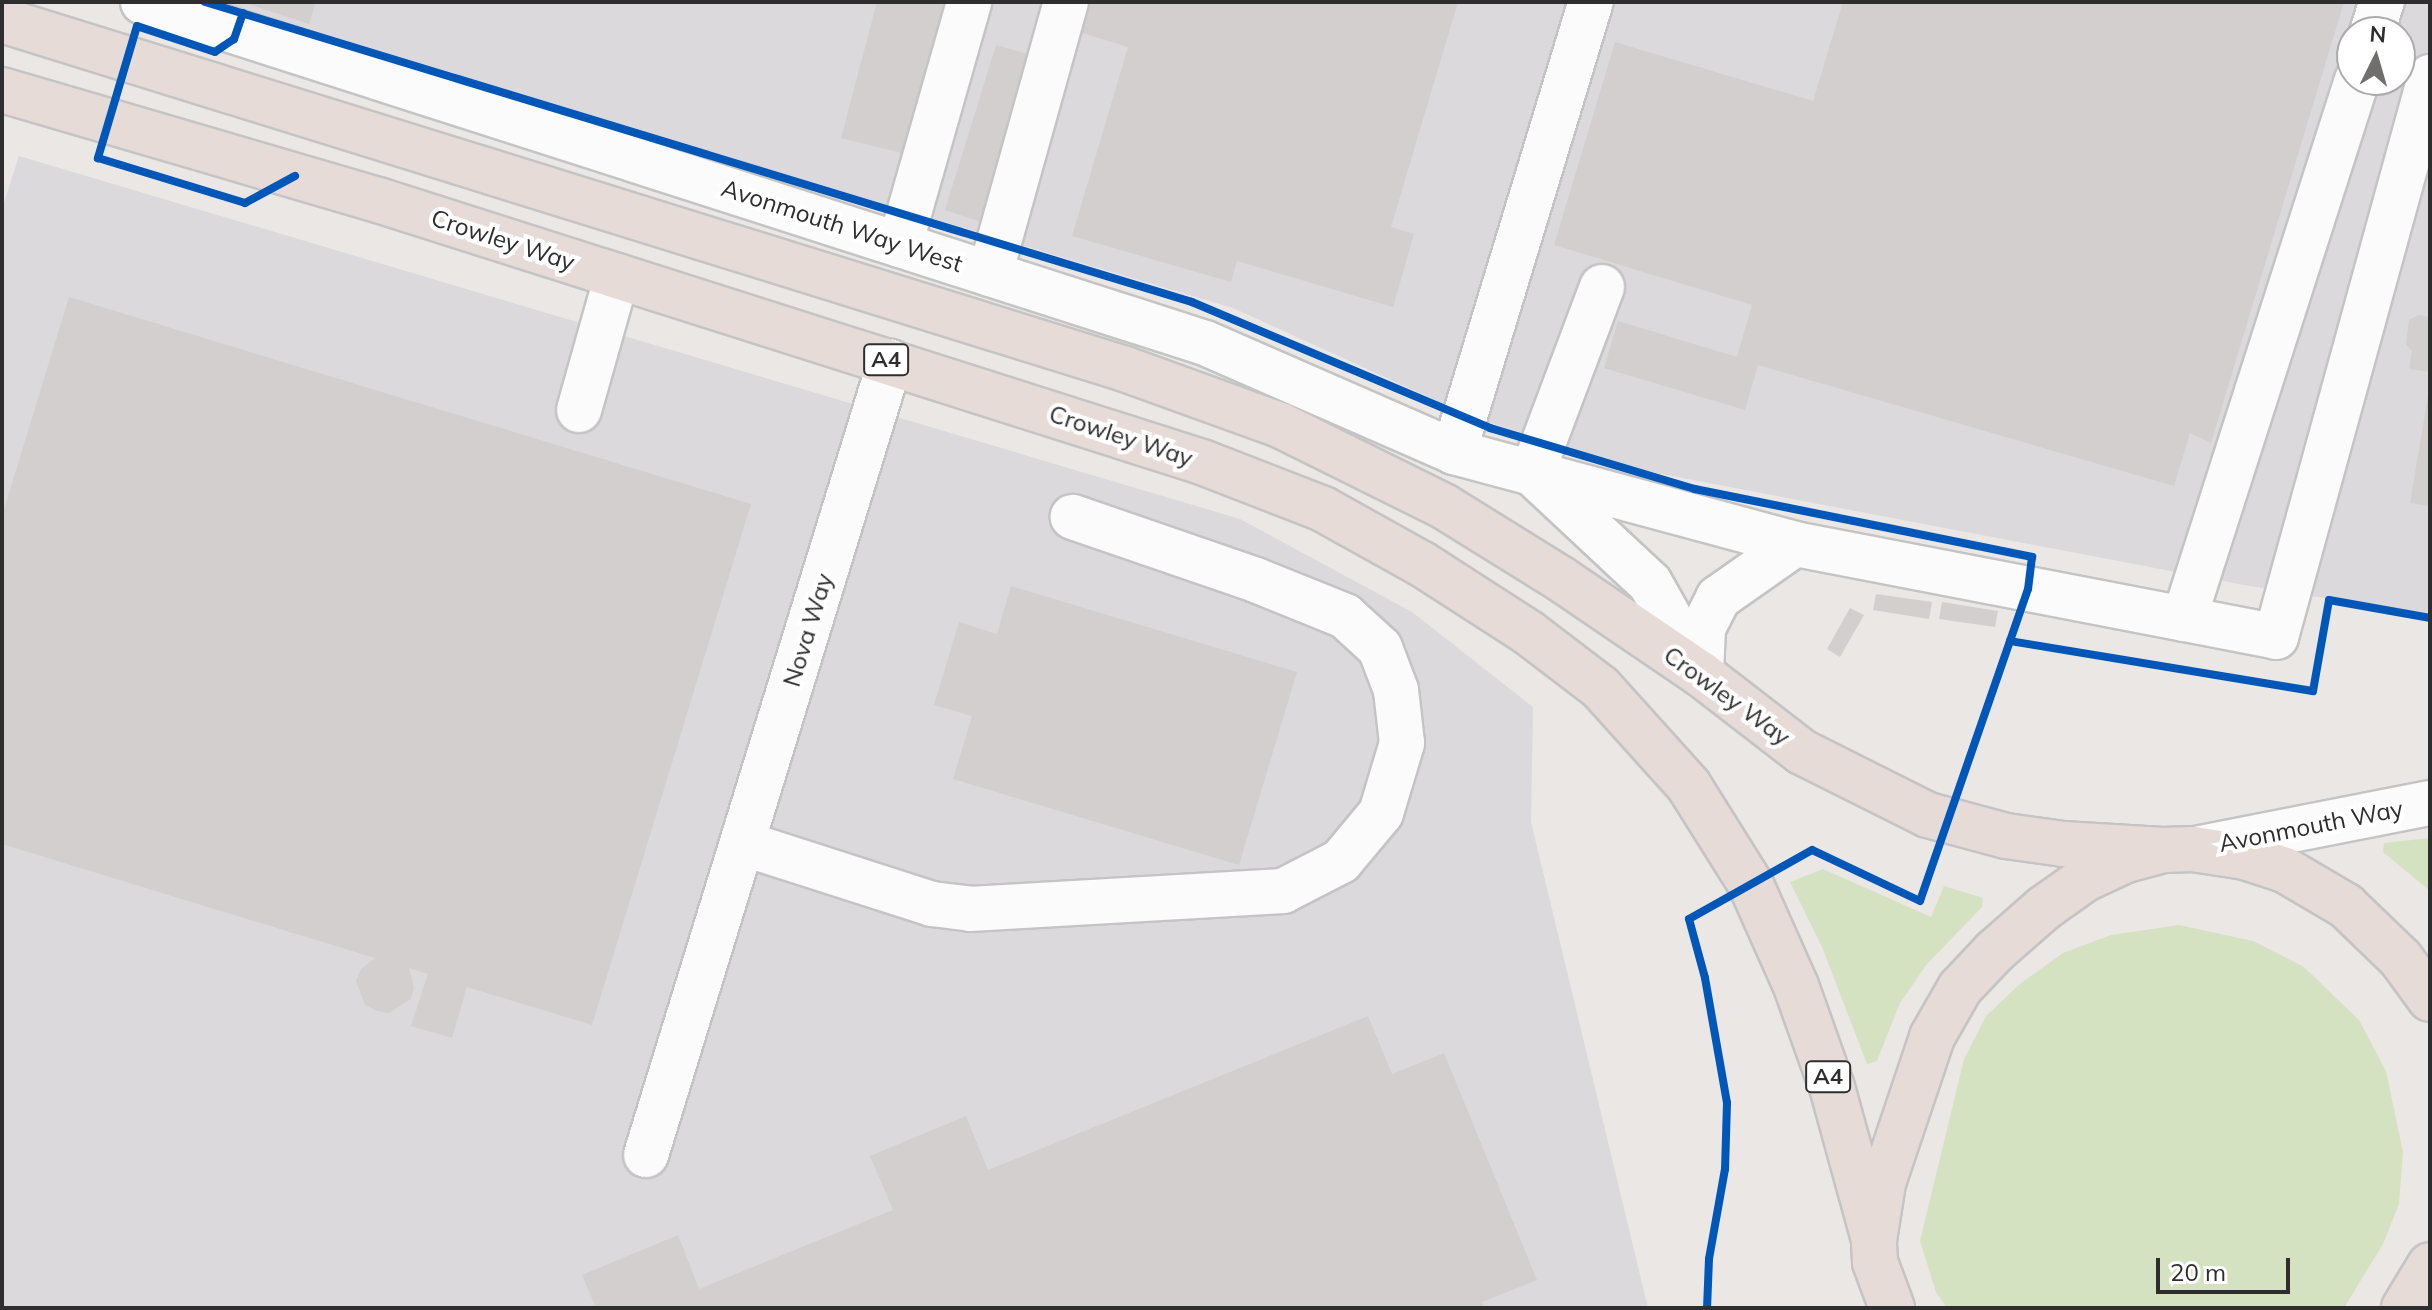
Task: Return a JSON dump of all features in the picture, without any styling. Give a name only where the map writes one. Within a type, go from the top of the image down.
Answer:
[{"type":"highway","name":"Crowley Way","points":[[2,20],[1125,369],[1280,425],[1445,507],[1561,579],[1701,674],[1802,752],[1928,815],[2006,836],[2063,844],[2245,857],[2285,870],[2346,906],[2386,944],[2430,999]]},
{"type":"highway","name":"Crowley Way","points":[[2,90],[378,200],[1202,462],[1323,509],[1436,572],[1529,633],[1600,687],[1689,786],[1763,908],[1796,986],[1832,1087],[1875,1251]]},
{"type":"highway","points":[[1892,1308],[1875,1251],[1883,1183],[1914,1083],[1932,1037],[1960,988],[2044,908],[2085,879],[2126,860],[2178,850]]},
{"type":"highway","name":"A4","points":[[1874,1308],[1875,1251]]},
{"type":"highway","points":[[2404,1308],[2430,1265]]},
{"type":"street","name":"Avonmouth Way West","points":[[143,2],[1205,343],[1454,452],[1795,544],[2276,637],[2430,77]]},
{"type":"street","points":[[900,245],[969,2]]},
{"type":"street","points":[[990,274],[1066,2]]},
{"type":"street","points":[[1454,452],[1591,2]]},
{"type":"street","points":[[2184,619],[2352,96]]},
{"type":"street","points":[[579,410],[617,276]]},
{"type":"street","points":[[1532,473],[1602,287]]},
{"type":"street","name":"Nova Way","points":[[646,1155],[890,362]]},
{"type":"street","name":"Avonmouth Way West","points":[[1532,473],[1650,583],[1701,674]]},
{"type":"street","points":[[742,843],[932,904],[970,909],[1283,891],[1341,861],[1381,813],[1402,743],[1396,690],[1380,648],[1345,616],[1256,580],[1073,517]]},
{"type":"street","points":[[1701,674],[1703,628],[1718,598],[1795,544]]},
{"type":"street","name":"Avonmouth Way","points":[[2178,850],[2430,803]]},
{"type":"shaded area","points":[[205,2],[2430,2],[2430,615],[2244,585],[1625,467],[1470,416],[1233,308]]},
{"type":"shaded area","points":[[19,156],[1240,519],[1412,612],[1533,707],[1531,822],[1648,1308],[2,1308],[2,209]]},
{"type":"green space","points":[[2430,838],[2430,891],[2383,852],[2384,843]]},
{"type":"green space","points":[[1823,869],[1931,917],[1944,886],[1983,898],[1982,907],[1927,964],[1900,1003],[1877,1061],[1867,1064],[1822,947],[1790,882]]},
{"type":"green space","points":[[2179,925],[2253,941],[2304,967],[2359,1020],[2386,1071],[2403,1152],[2399,1204],[2383,1244],[2344,1308],[1947,1308],[1936,1292],[1920,1241],[1964,1059],[1986,1016],[2021,983],[2063,953],[2111,935]]},
{"type":"building","points":[[242,2],[316,2],[309,24]]},
{"type":"building","points":[[877,2],[950,2],[910,155],[841,138]]},
{"type":"building","points":[[1077,2],[1458,2],[1391,227],[1414,234],[1393,307],[1237,261],[1231,282],[1072,236],[1128,47],[1069,29]]},
{"type":"building","points":[[1843,2],[2344,2],[2340,16],[2336,16],[2336,29],[2211,443],[2190,433],[2174,486],[1758,365],[1745,410],[1604,368],[1618,321],[1737,357],[1752,305],[1554,245],[1615,42],[1813,101]]},
{"type":"building","points":[[996,45],[1031,55],[981,222],[945,210]]},
{"type":"building","points":[[69,297],[751,504],[592,1025],[467,987],[452,1038],[411,1026],[428,974],[409,968],[414,987],[411,999],[389,1013],[377,1011],[365,1005],[356,981],[361,969],[375,958],[2,844],[2,516]]},
{"type":"building","points":[[2418,315],[2430,317],[2430,372],[2409,369],[2412,351],[2406,344],[2409,320]]},
{"type":"building","points":[[2430,397],[2430,506],[2410,503]]},
{"type":"building","points":[[1011,586],[1297,672],[1239,865],[953,779],[972,716],[934,705],[959,622],[997,634]]},
{"type":"building","points":[[1876,594],[1932,602],[1929,619],[1873,610]]},
{"type":"building","points":[[1942,602],[1998,611],[1995,627],[1939,619]]},
{"type":"building","points":[[1850,608],[1864,615],[1840,657],[1827,649]]},
{"type":"building","points":[[1368,1016],[1392,1074],[1444,1053],[1537,1280],[1482,1302],[1485,1308],[596,1308],[582,1275],[678,1235],[699,1289],[893,1210],[870,1156],[966,1116],[988,1170]]},
{"type":"cycle path","points":[[205,2],[1192,302],[1490,428],[1695,489],[2032,557],[2028,589],[1920,901],[1812,850],[1689,919],[1705,978],[1727,1103],[1725,1169],[1709,1259],[1707,1308]]},
{"type":"cycle path","points":[[243,13],[234,39],[215,52],[137,26],[98,158],[245,203],[295,176]]},
{"type":"cycle path","points":[[2010,641],[2313,691],[2329,600],[2430,618]]}]
